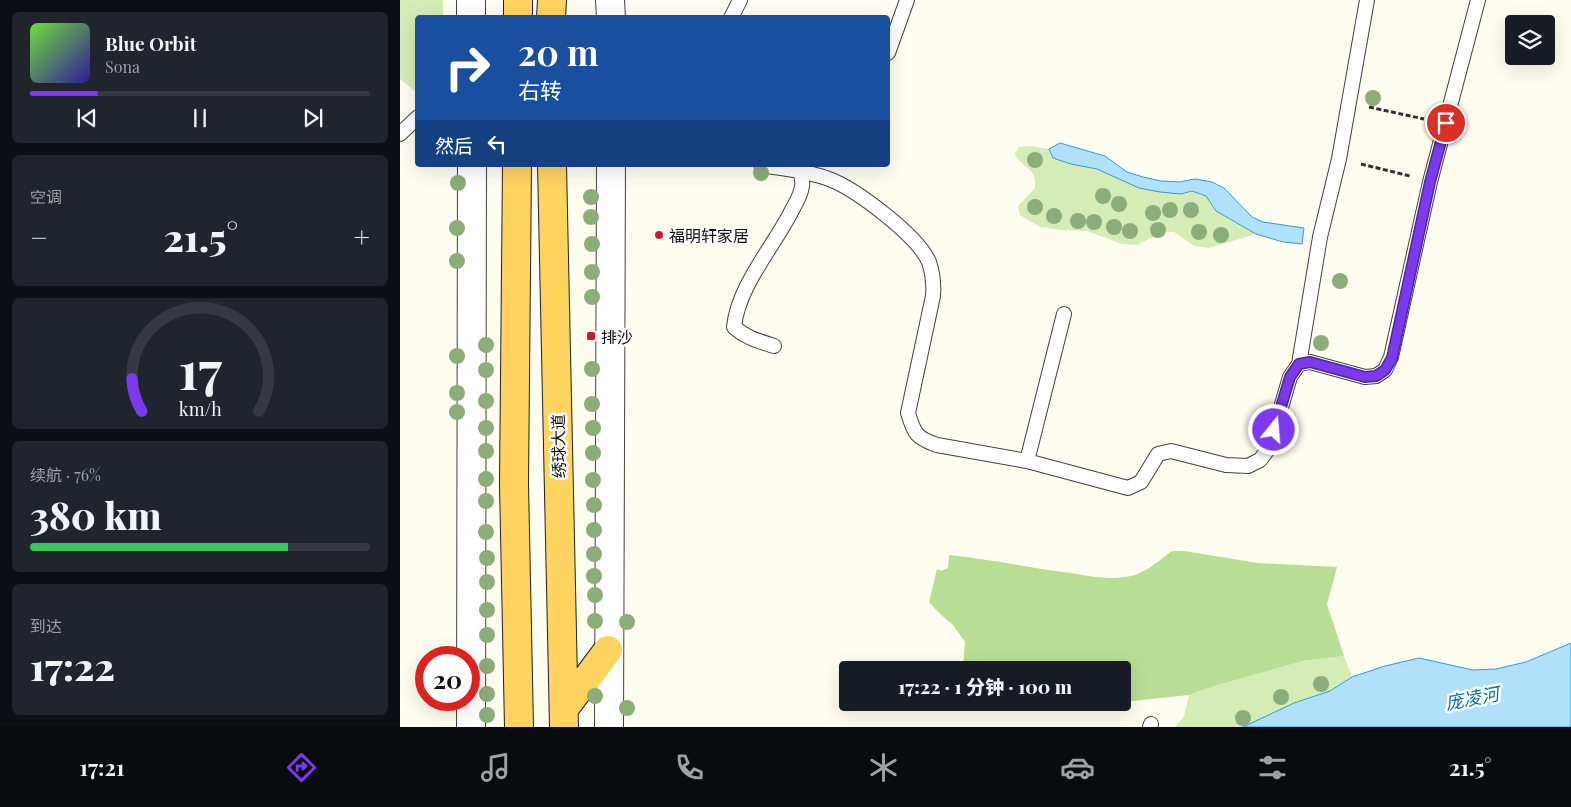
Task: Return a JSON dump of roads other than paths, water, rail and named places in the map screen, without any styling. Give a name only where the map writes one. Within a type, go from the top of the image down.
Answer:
[{"type":"main road","points":[[518,0],[518,15]]},
{"type":"main road","points":[[551,15],[552,0]]},
{"type":"main road","points":[[516,167],[514,484],[519,727]]},
{"type":"main road","name":"绣球大道","points":[[552,167],[564,718]]},
{"type":"main road","points":[[564,718],[608,650]]},
{"type":"street","points":[[471,0],[471,15]]},
{"type":"street","points":[[610,0],[611,15]]},
{"type":"street","points":[[471,727],[472,167]]},
{"type":"street","points":[[609,727],[611,167]]},
{"type":"lane","points":[[732,15],[740,0]]},
{"type":"lane","points":[[890,47],[907,0]]},
{"type":"lane","points":[[775,167],[801,171],[831,180],[862,197],[914,241],[928,261],[934,280],[933,296],[908,413],[912,429],[923,441],[937,446],[1027,461],[1128,488],[1141,482],[1158,454],[1171,451],[1226,465],[1248,466],[1260,460],[1269,448],[1290,377],[1299,364],[1320,237],[1339,159],[1368,0]]},
{"type":"lane","points":[[1299,364],[1310,362],[1365,377],[1376,376],[1385,370],[1392,358],[1430,182],[1478,0]]},
{"type":"lane","points":[[400,134],[415,119]]},
{"type":"lane","points":[[774,346],[752,340],[742,334],[734,327],[735,314],[745,289],[785,224],[798,198],[802,186],[801,171]]},
{"type":"lane","points":[[1027,461],[1064,314]]},
{"type":"water","points":[[1060,143],[1105,156],[1127,172],[1143,177],[1161,181],[1179,182],[1195,179],[1212,182],[1224,188],[1252,217],[1263,222],[1304,228],[1302,244],[1283,242],[1256,234],[1216,211],[1206,196],[1192,191],[1181,194],[1139,188],[1097,169],[1053,158],[1049,149]]},
{"type":"water","name":"庞凌河","points":[[1571,643],[1571,727],[1243,727],[1294,703],[1330,691],[1352,677],[1385,666],[1419,658],[1473,670],[1496,669],[1526,662]]},
{"type":"place","name":"福明轩家居","points":[[659,235]]},
{"type":"place","name":"排沙","points":[[591,336]]}]
